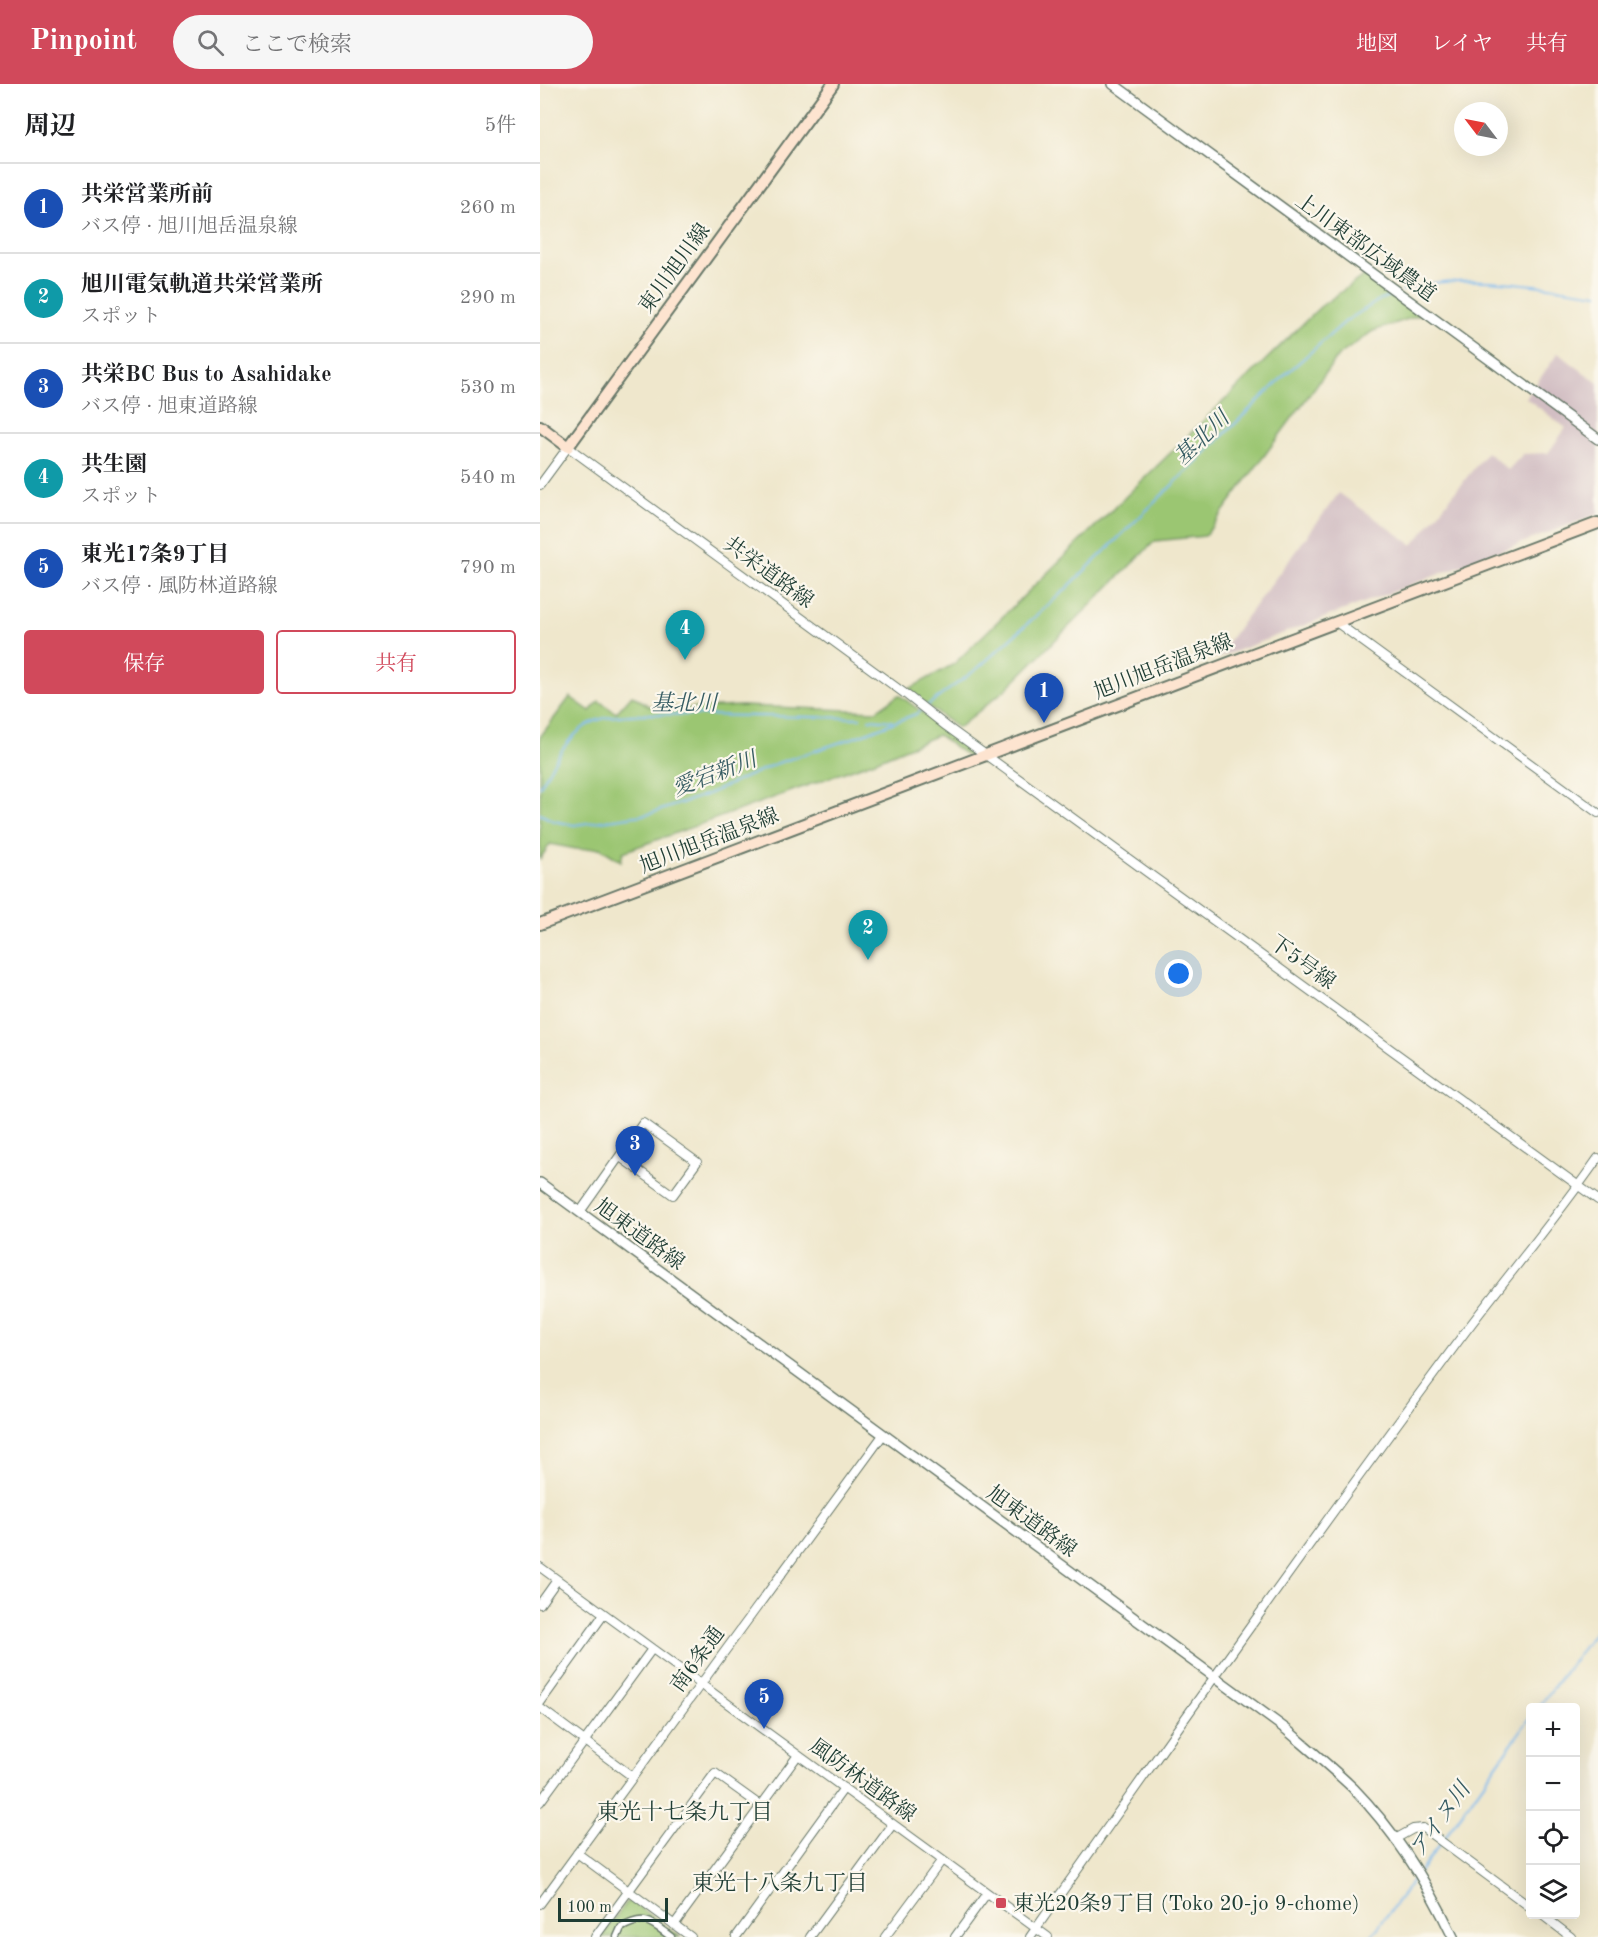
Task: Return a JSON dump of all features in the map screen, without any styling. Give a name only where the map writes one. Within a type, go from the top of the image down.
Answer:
[{"type":"main road","name":"東川旭川線","points":[[568,447],[833,84]]},
{"type":"main road","points":[[540,426],[568,447]]},
{"type":"main road","name":"旭川旭岳温泉線","points":[[540,924],[1598,523]]},
{"type":"street","name":"上川東部広域農道","points":[[1113,84],[1598,439]]},
{"type":"street","points":[[540,485],[568,447]]},
{"type":"street","name":"共栄道路線","points":[[568,447],[987,754]]},
{"type":"street","points":[[1336,622],[1598,813]]},
{"type":"street","name":"下5号線","points":[[987,754],[1598,1200]]},
{"type":"street","points":[[580,1212],[643,1123],[697,1162],[673,1196],[620,1157]]},
{"type":"street","points":[[1030,1937],[1455,1345],[1579,1186],[1598,1158]]},
{"type":"street","name":"旭東道路線","points":[[540,1183],[1287,1730],[1354,1790],[1395,1839],[1424,1884],[1453,1937]]},
{"type":"street","name":"南6条通","points":[[540,1904],[883,1435]]},
{"type":"street","name":"風防林道路線","points":[[540,1567],[1047,1937]]},
{"type":"street","points":[[540,1604],[557,1580]]},
{"type":"street","points":[[540,1703],[604,1614]]},
{"type":"street","points":[[540,1802],[652,1649]]},
{"type":"street","points":[[540,1708],[633,1777]]},
{"type":"street","points":[[674,1925],[798,1755]]},
{"type":"street","points":[[595,1937],[715,1773],[761,1806]]},
{"type":"street","points":[[736,1937],[844,1788]]},
{"type":"street","points":[[810,1937],[893,1824]]},
{"type":"street","points":[[1395,1839],[1413,1829],[1423,1828],[1526,1904]]},
{"type":"street","points":[[577,1853],[691,1937]]},
{"type":"street","points":[[885,1937],[942,1860]]},
{"type":"street","points":[[955,1937],[987,1893]]},
{"type":"street","points":[[1548,1919],[1571,1937]]},
{"type":"street","points":[[617,1937],[621,1928],[640,1920],[647,1921],[671,1937]]},
{"type":"shaded area","points":[[1558,353],[1598,383],[1598,514],[1215,659],[1339,493],[1413,545],[1487,452],[1508,470],[1523,454],[1548,453],[1566,428],[1526,398]]},
{"type":"green space","points":[[1366,274],[1420,315],[1373,331],[1338,356],[1205,536],[1155,541],[1006,689],[958,728],[907,690],[954,664],[1320,307]]},
{"type":"green space","points":[[632,695],[649,706],[669,706],[679,709],[742,706],[876,711],[899,695],[979,754],[970,758],[938,735],[875,761],[623,852],[621,861],[600,848],[576,849],[550,844],[540,859],[540,737],[570,697],[590,711],[599,701],[616,713]]},
{"type":"green space","points":[[631,1901],[680,1937],[601,1937],[627,1902]]},
{"type":"waterway","name":"基北川","points":[[1402,291],[1448,281],[1474,281],[1525,284],[1598,294]]},
{"type":"waterway","name":"基北川","points":[[540,814],[554,821],[574,825],[649,814],[708,794],[775,764],[916,714],[978,668],[1066,589],[1287,373],[1346,321],[1381,299],[1394,294]]},
{"type":"waterway","name":"基北川","points":[[540,787],[557,757],[571,739],[588,724],[604,718],[646,714],[860,718]]},
{"type":"waterway","name":"基北川","points":[[869,719],[892,721]]},
{"type":"waterway","name":"アイヌ川","points":[[1542,1703],[1598,1628]]},
{"type":"waterway","name":"アイヌ川","points":[[1420,1872],[1526,1724]]},
{"type":"waterway","name":"アイヌ川","points":[[1371,1937],[1416,1876]]},
{"type":"place","name":"共生園","points":[[685,660]]},
{"type":"place","name":"共栄営業所前","points":[[1044,723]]},
{"type":"place","name":"旭川電気軌道共栄営業所","points":[[868,960]]},
{"type":"place","name":"共栄BC Bus to Asahidake","points":[[635,1176]]},
{"type":"place","name":"東光17条9丁目","points":[[764,1729]]},
{"type":"place","name":"東光20条9丁目 (Toko 20-jo 9-chome)","points":[[1001,1903]]},
{"type":"district","name":"東光十七条九丁目","points":[[685,1811]]},
{"type":"district","name":"東光十八条九丁目","points":[[780,1882]]},
{"type":"water label","name":"愛宕新川","points":[[714,773]]}]
